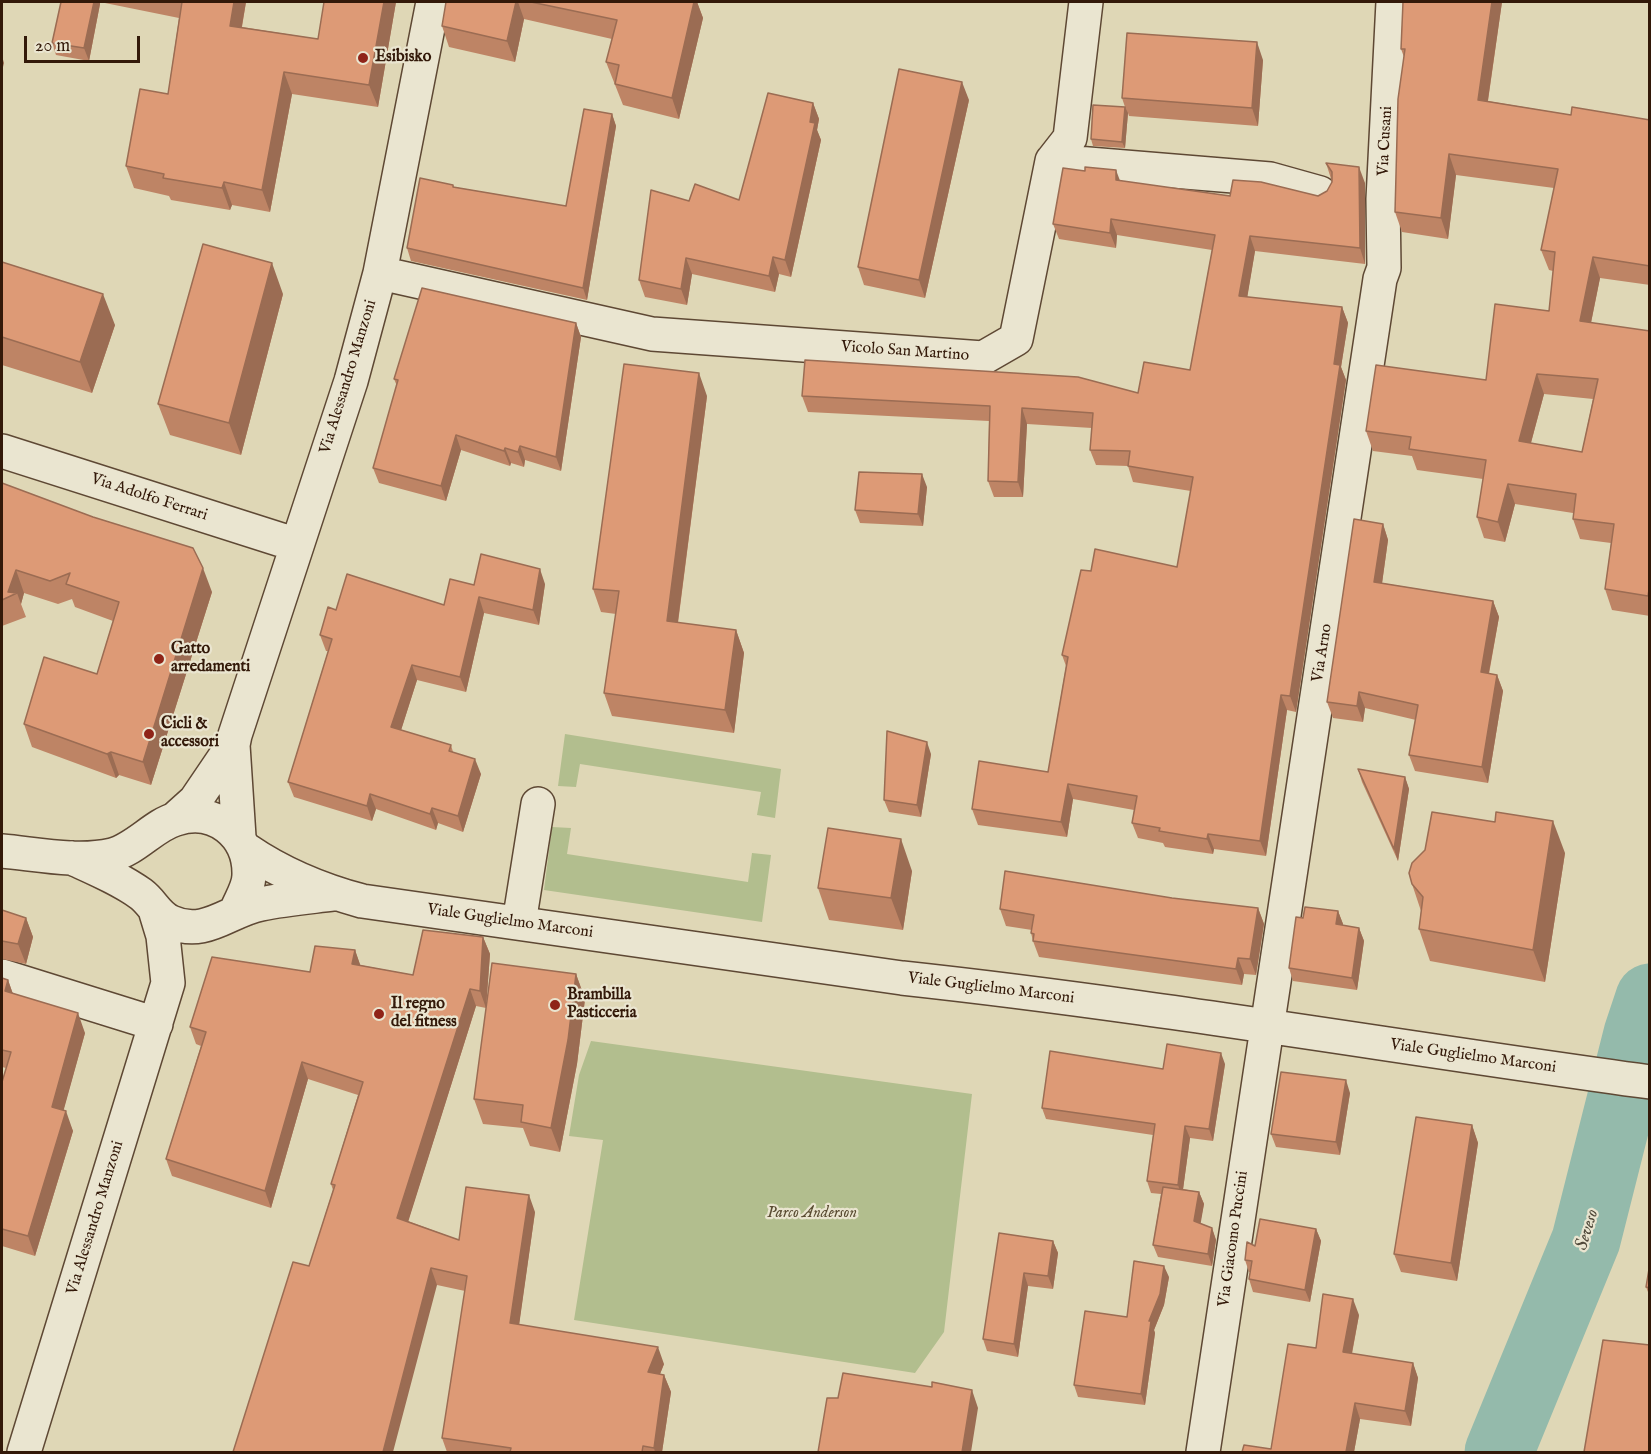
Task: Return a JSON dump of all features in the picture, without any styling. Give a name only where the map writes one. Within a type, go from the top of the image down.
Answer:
[{"type":"street","name":"Via Alessandro Manzoni","points":[[164,826],[195,801],[233,745],[351,381],[380,273],[433,2]]},
{"type":"street","points":[[1052,161],[1070,138],[1086,2]]},
{"type":"street","name":"Via Cusani","points":[[1380,279],[1384,268],[1377,199],[1393,2]]},
{"type":"street","name":"Vicolo San Martino","points":[[380,273],[652,334],[983,358],[1016,339],[1052,161]]},
{"type":"street","points":[[1052,161],[1270,179],[1320,193]]},
{"type":"street","name":"Via Arno","points":[[1266,1026],[1380,279]]},
{"type":"street","name":"Via Adolfo Ferrari","points":[[2,451],[297,545]]},
{"type":"street","name":"Via Alessandro Manzoni","points":[[233,745],[243,844]]},
{"type":"street","points":[[519,923],[538,804]]},
{"type":"street","points":[[2,851],[70,857],[112,855],[164,826],[195,815],[214,819],[271,867],[334,894]]},
{"type":"street","points":[[150,905],[138,875],[141,853],[164,826]]},
{"type":"street","points":[[226,917],[250,878],[243,844]]},
{"type":"street","points":[[70,857],[150,905],[171,922],[188,927],[334,894]]},
{"type":"street","name":"Viale Guglielmo Marconi","points":[[334,894],[362,901],[902,978],[987,987],[1266,1026],[1650,1082]]},
{"type":"street","name":"Via Alessandro Manzoni","points":[[24,1452],[168,983],[163,936],[150,905]]},
{"type":"street","name":"Via Alessandro Manzoni","points":[[168,983],[226,917]]},
{"type":"street","points":[[2,976],[156,1024]]},
{"type":"street","name":"Via Giacomo Puccini","points":[[1203,1452],[1266,1026]]},
{"type":"green space","points":[[565,734],[781,769],[775,818],[757,815],[761,792],[580,764],[576,787],[558,786]]},
{"type":"green space","points":[[552,827],[571,828],[567,854],[748,882],[752,853],[771,855],[762,922],[544,890]]},
{"type":"green space","name":"Parco Anderson","points":[[591,1041],[972,1094],[944,1332],[915,1373],[574,1320],[603,1140],[569,1136],[579,1075]]},
{"type":"building","points":[[61,2],[94,2],[84,48],[52,43]]},
{"type":"building","points":[[182,2],[234,2],[230,26],[318,39],[324,2],[384,2],[369,85],[284,72],[262,190],[224,182],[222,188],[163,178],[164,174],[126,166],[140,89],[168,94]]},
{"type":"building","points":[[446,2],[516,2],[507,41],[442,26]]},
{"type":"building","points":[[531,2],[694,2],[672,98],[615,84],[619,65],[606,62],[617,20]]},
{"type":"building","points":[[1403,2],[1492,2],[1478,100],[1571,115],[1572,107],[1650,120],[1650,266],[1593,257],[1580,321],[1650,331],[1650,583],[1648,596],[1605,589],[1614,524],[1573,519],[1576,494],[1508,484],[1498,522],[1477,517],[1486,460],[1409,449],[1411,437],[1366,431],[1376,365],[1486,380],[1495,304],[1549,311],[1555,252],[1541,250],[1558,169],[1449,154],[1441,218],[1395,212],[1398,99],[1405,49],[1401,49]],"holes":[[[1537,374],[1598,379],[1582,452],[1519,441]]]},
{"type":"building","points":[[1127,33],[1257,42],[1252,108],[1122,98]]},
{"type":"building","points":[[899,69],[962,82],[919,280],[858,267]]},
{"type":"building","points":[[768,93],[813,103],[810,122],[815,123],[785,260],[773,257],[769,276],[686,258],[681,289],[639,280],[651,190],[689,201],[695,184],[739,200]]},
{"type":"building","points":[[1093,105],[1125,107],[1122,142],[1091,139]]},
{"type":"building","points":[[584,109],[612,114],[583,288],[407,248],[420,178],[453,185],[453,187],[566,206]]},
{"type":"building","points":[[1326,163],[1359,167],[1360,248],[1250,236],[1239,296],[1342,307],[1334,364],[1340,365],[1290,696],[1281,695],[1260,841],[1208,834],[1207,839],[1159,831],[1160,828],[1132,823],[1137,796],[1068,784],[1061,822],[972,809],[979,761],[1048,772],[1068,657],[1062,655],[1081,570],[1091,571],[1095,549],[1177,567],[1193,477],[1128,466],[1130,451],[1090,450],[1093,413],[1022,408],[1018,482],[988,481],[990,406],[802,396],[805,360],[1078,377],[1138,393],[1144,362],[1190,370],[1215,235],[1111,219],[1110,233],[1053,224],[1063,168],[1085,171],[1085,167],[1116,170],[1116,180],[1230,196],[1233,180],[1261,182],[1318,196],[1327,191],[1332,182],[1332,172]]},
{"type":"building","points":[[203,244],[272,263],[229,423],[158,404]]},
{"type":"building","points":[[2,262],[103,294],[80,362],[2,337]]},
{"type":"building","points":[[422,288],[576,323],[556,457],[520,446],[518,452],[505,448],[504,451],[456,435],[441,486],[373,468],[398,380],[394,379]]},
{"type":"building","points":[[624,364],[699,373],[667,621],[736,630],[725,710],[604,693],[619,591],[593,589]]},
{"type":"building","points":[[859,472],[922,474],[918,514],[855,510]]},
{"type":"building","points":[[2,483],[93,517],[193,548],[203,568],[143,762],[111,752],[107,754],[24,724],[44,657],[97,674],[119,602],[66,584],[70,573],[50,581],[16,570],[8,592],[17,593],[2,600]]},
{"type":"building","points":[[1354,519],[1383,524],[1374,582],[1493,601],[1481,672],[1497,675],[1482,767],[1409,755],[1418,705],[1359,692],[1357,706],[1327,702]]},
{"type":"building","points":[[481,554],[540,569],[533,610],[479,597],[460,677],[412,665],[391,727],[451,745],[449,751],[475,759],[458,816],[432,808],[430,814],[370,794],[367,806],[288,782],[332,639],[320,635],[328,607],[336,610],[347,574],[444,605],[450,579],[474,585]]},
{"type":"building","points":[[887,731],[927,742],[917,805],[884,800]]},
{"type":"building","points":[[1358,769],[1405,777],[1394,849]]},
{"type":"building","points":[[1432,812],[1495,822],[1496,812],[1553,821],[1533,950],[1419,929],[1423,897],[1412,884],[1409,873],[1412,863],[1425,850]]},
{"type":"building","points":[[828,828],[901,839],[891,898],[818,888]]},
{"type":"building","points":[[1005,871],[1172,898],[1258,908],[1250,959],[1238,958],[1236,969],[1033,941],[1034,934],[1031,933],[1034,915],[1000,909]]},
{"type":"building","points":[[1305,907],[1338,911],[1336,924],[1359,928],[1352,978],[1289,968],[1296,917],[1303,918]]},
{"type":"building","points":[[2,910],[26,918],[18,944],[2,941]]},
{"type":"building","points":[[423,930],[483,937],[480,991],[470,989],[397,1218],[459,1240],[466,1187],[529,1195],[510,1323],[658,1347],[648,1372],[664,1375],[654,1448],[643,1446],[642,1452],[510,1452],[511,1448],[442,1438],[467,1276],[431,1268],[383,1452],[233,1452],[293,1262],[309,1266],[335,1185],[331,1184],[363,1082],[302,1062],[265,1191],[166,1159],[206,1032],[190,1027],[212,957],[310,972],[315,946],[355,950],[352,964],[413,975]]},
{"type":"building","points":[[492,963],[576,974],[568,1040],[551,1128],[521,1122],[523,1105],[474,1099]]},
{"type":"building","points":[[2,978],[8,980],[5,991],[78,1013],[52,1107],[66,1111],[28,1236],[2,1229],[2,1082],[11,1052],[2,1050]]},
{"type":"building","points":[[1167,1044],[1221,1053],[1209,1129],[1185,1126],[1178,1185],[1147,1181],[1155,1124],[1042,1108],[1050,1051],[1163,1069]]},
{"type":"building","points":[[1281,1072],[1346,1080],[1336,1142],[1271,1134]]},
{"type":"building","points":[[1416,1117],[1472,1125],[1451,1263],[1394,1254]]},
{"type":"building","points":[[1163,1187],[1199,1192],[1194,1221],[1212,1228],[1208,1254],[1153,1245]]},
{"type":"building","points":[[1260,1219],[1316,1229],[1305,1290],[1249,1279],[1252,1261],[1245,1260],[1247,1242],[1255,1246]]},
{"type":"building","points":[[999,1233],[1053,1241],[1048,1276],[1024,1273],[1014,1344],[983,1339]]},
{"type":"building","points":[[1134,1261],[1164,1266],[1160,1294],[1149,1321],[1151,1321],[1141,1394],[1074,1385],[1085,1311],[1127,1317]]},
{"type":"building","points":[[1650,1263],[1650,1288],[1646,1287]]},
{"type":"building","points":[[1323,1294],[1353,1299],[1343,1352],[1413,1363],[1405,1411],[1355,1403],[1346,1452],[1242,1452],[1244,1445],[1271,1449],[1288,1344],[1316,1348]]},
{"type":"building","points":[[1603,1340],[1650,1345],[1650,1452],[1584,1452]]},
{"type":"building","points":[[843,1373],[932,1387],[932,1382],[972,1390],[962,1452],[818,1452],[827,1398],[838,1398]]},
{"type":"waterway","name":"Seveso","points":[[1499,1452],[1586,1240],[1638,1034],[1650,998]]},
{"type":"place","name":"Esibisko","points":[[363,58]]},
{"type":"place","name":"Gatto arredamenti","points":[[159,659]]},
{"type":"place","name":"Cicli & accessori","points":[[149,734]]},
{"type":"place","name":"Brambilla Pasticceria","points":[[555,1005]]},
{"type":"place","name":"Il regno del fitness","points":[[379,1014]]}]
